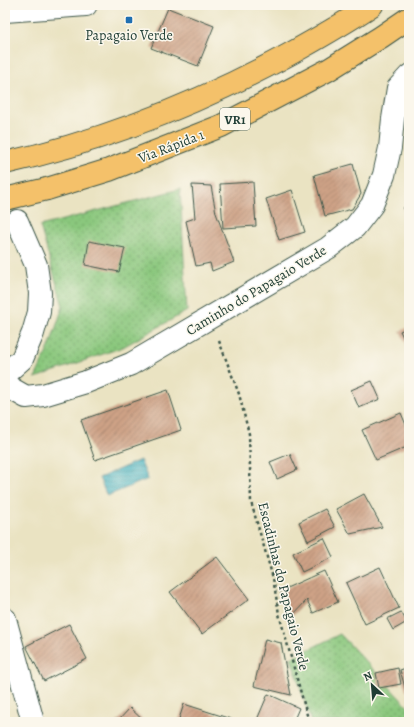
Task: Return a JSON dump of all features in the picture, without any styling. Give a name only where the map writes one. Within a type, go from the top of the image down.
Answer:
[{"type":"highway","name":"VR1","points":[[5,163],[37,156],[100,137],[204,97],[257,72],[312,42],[372,5]]},
{"type":"highway","name":"Via Rápida 1","points":[[5,200],[109,170],[221,126],[328,70],[409,18]]},
{"type":"street","points":[[5,11],[86,5]]},
{"type":"street","name":"Caminho do Papagaio Verde","points":[[5,380],[12,389],[26,397],[43,395],[86,382],[131,364],[328,248],[355,227],[372,204],[384,175],[390,148],[398,88],[409,76]]},
{"type":"street","points":[[5,374],[22,360],[33,333],[39,312],[40,293],[36,265],[17,221]]},
{"type":"street","points":[[5,619],[33,722]]},
{"type":"path","name":"Escadinhas do Papagaio Verde","points":[[209,317],[239,394],[248,427],[251,502],[274,578],[279,614],[309,722]]},
{"type":"green space","points":[[180,189],[187,311],[123,347],[35,378],[50,345],[63,306],[40,226]]},
{"type":"green space","points":[[340,634],[409,708],[409,722],[311,722],[291,658]]},
{"type":"water","points":[[140,460],[148,479],[107,496],[99,478]]},
{"type":"building","points":[[168,8],[214,26],[198,66],[151,48]]},
{"type":"building","points":[[353,164],[361,194],[352,209],[325,216],[314,175]]},
{"type":"building","points":[[253,182],[256,226],[223,228],[220,184]]},
{"type":"building","points":[[192,185],[211,186],[216,213],[234,262],[212,271],[210,263],[196,266],[186,221],[195,218]]},
{"type":"building","points":[[292,190],[305,232],[279,240],[266,199]]},
{"type":"building","points":[[409,205],[409,221],[403,208]]},
{"type":"building","points":[[89,241],[125,248],[119,272],[85,265]]},
{"type":"building","points":[[409,327],[409,349],[400,331]]},
{"type":"building","points":[[372,381],[380,399],[359,408],[351,390]]},
{"type":"building","points":[[168,390],[181,430],[95,460],[81,420]]},
{"type":"building","points":[[401,413],[409,432],[409,446],[376,460],[362,430]]},
{"type":"building","points":[[290,454],[297,470],[277,479],[270,462]]},
{"type":"building","points":[[364,494],[382,527],[350,534],[336,509]]},
{"type":"building","points":[[325,509],[335,527],[308,541],[299,522]]},
{"type":"building","points":[[324,538],[333,557],[302,572],[293,553]]},
{"type":"building","points":[[217,557],[249,599],[202,634],[170,592]]},
{"type":"building","points":[[380,567],[399,608],[365,624],[346,583]]},
{"type":"building","points":[[324,571],[338,602],[313,613],[307,600],[291,617],[280,591]]},
{"type":"building","points":[[401,612],[407,622],[393,630],[387,619]]},
{"type":"building","points":[[69,624],[87,659],[44,681],[26,646]]},
{"type":"building","points":[[265,639],[281,643],[291,695],[254,686]]},
{"type":"building","points":[[409,667],[409,691],[406,691],[400,670]]},
{"type":"building","points":[[398,668],[401,684],[379,688],[376,673]]},
{"type":"building","points":[[268,694],[299,708],[293,722],[256,722]]},
{"type":"building","points":[[184,704],[234,720],[233,722],[178,722]]},
{"type":"building","points":[[130,708],[145,722],[117,722]]},
{"type":"place","name":"Papagaio Verde","points":[[129,20]]}]
